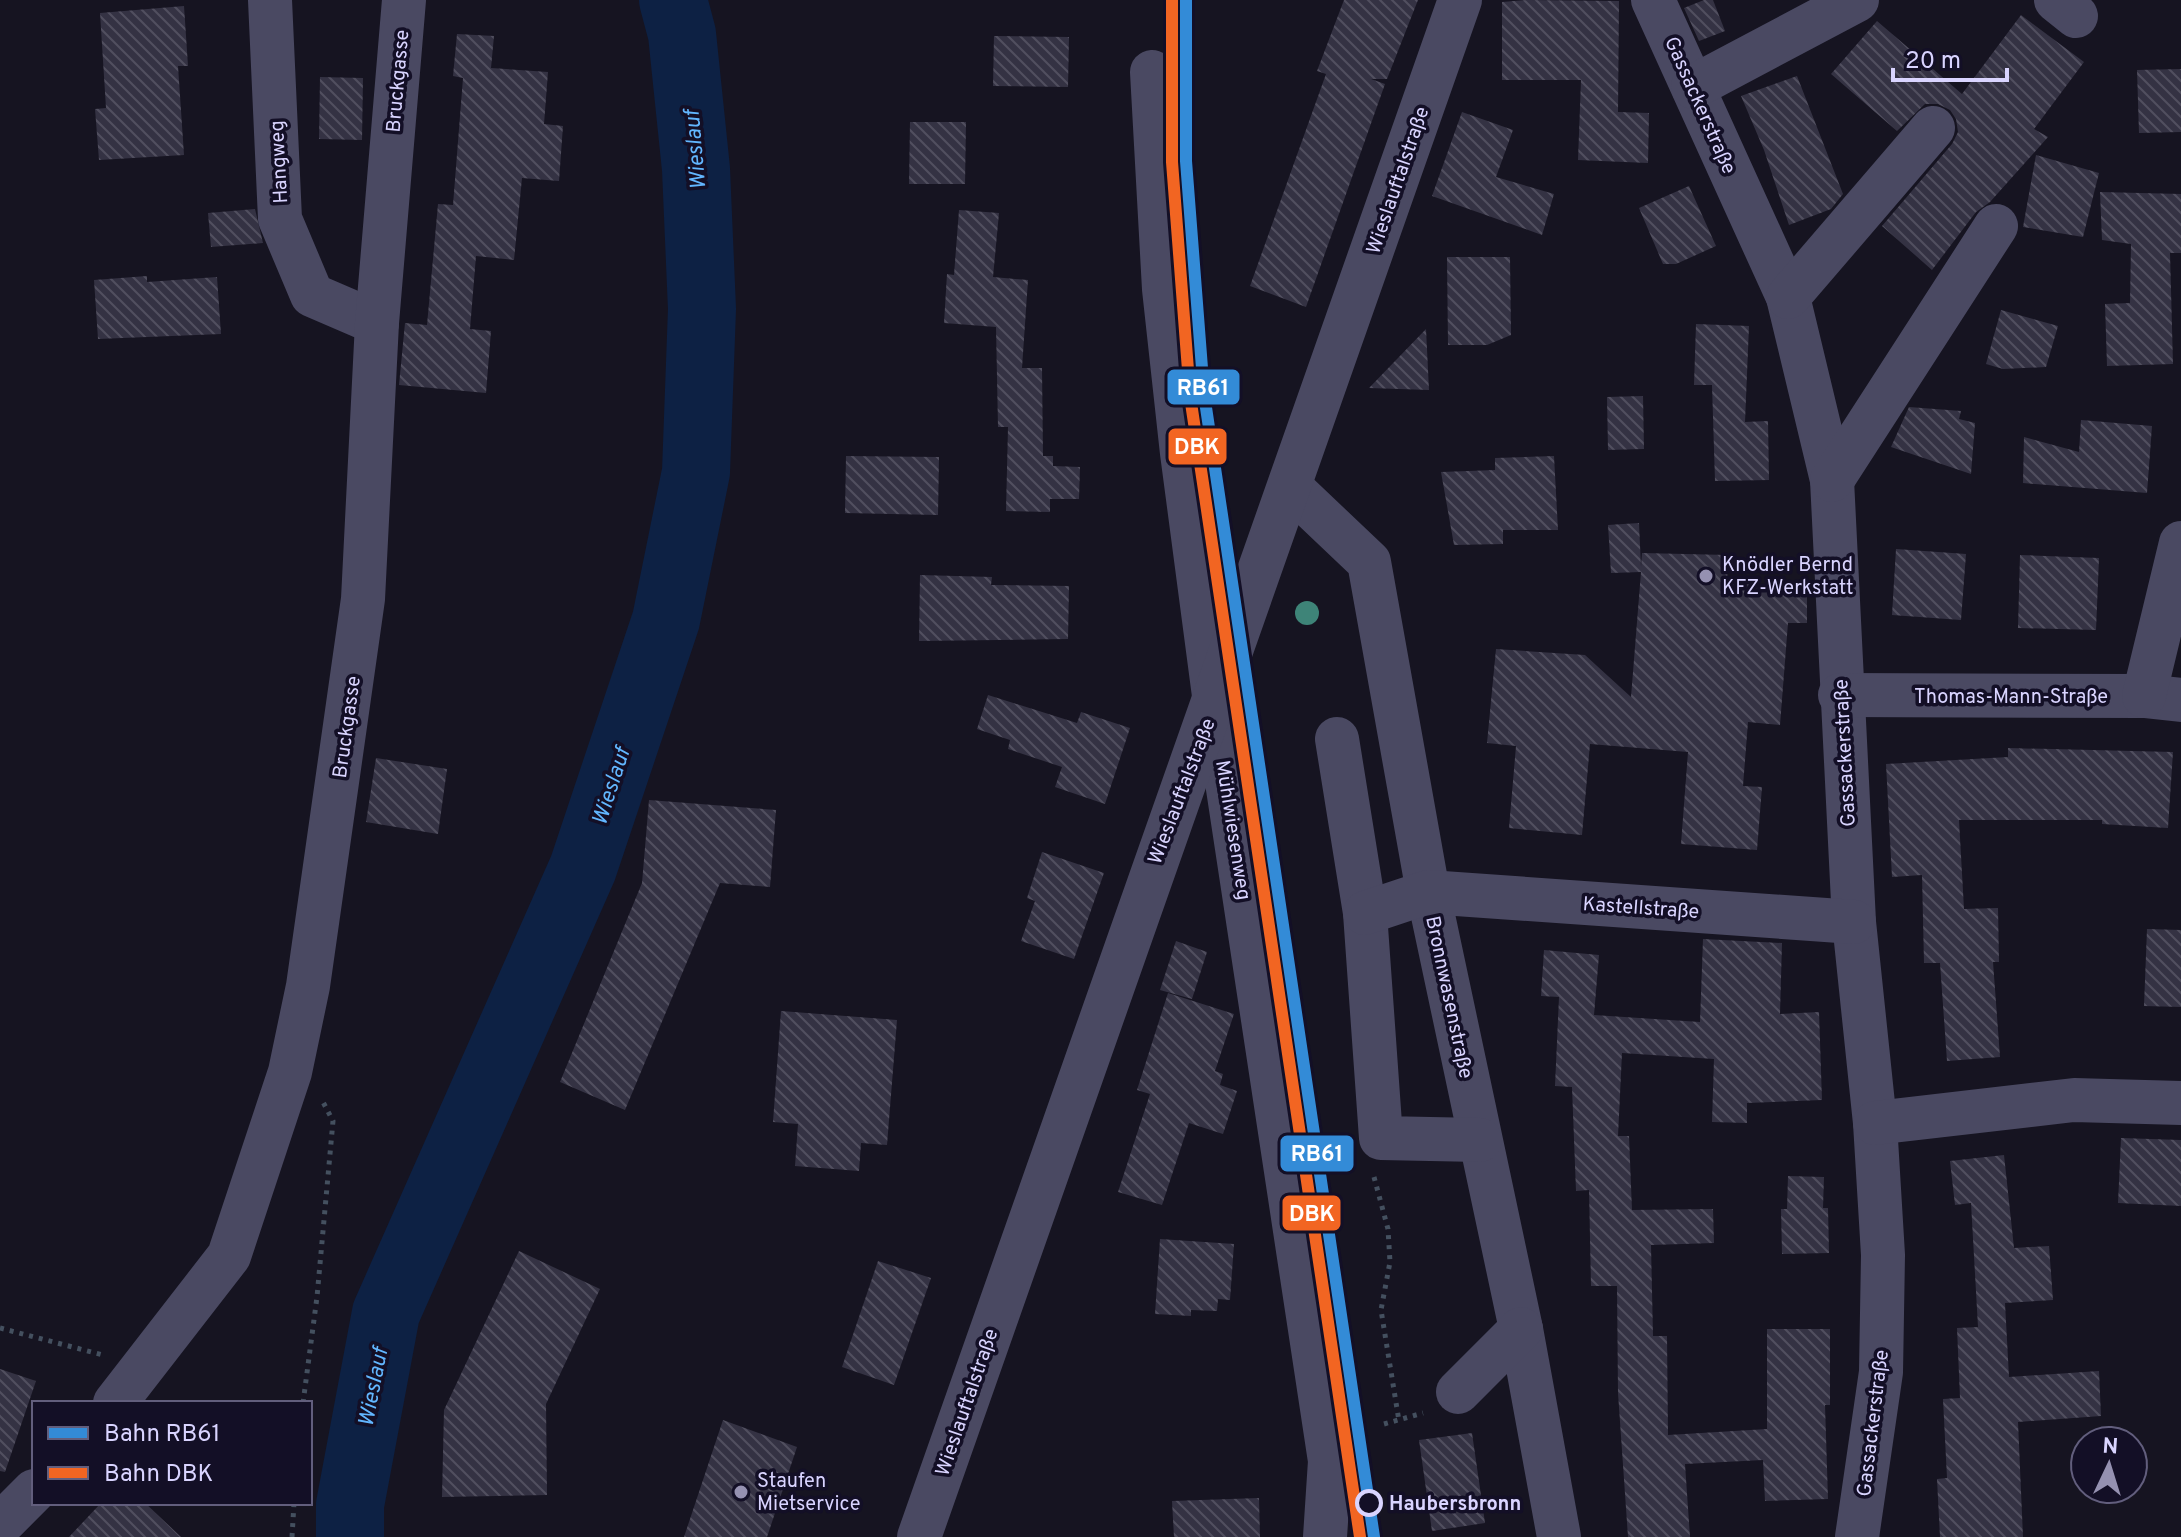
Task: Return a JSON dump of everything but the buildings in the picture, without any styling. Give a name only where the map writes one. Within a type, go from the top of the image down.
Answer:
[{"type":"street","name":"Hangweg","points":[[270,0],[280,219],[312,295],[377,323]]},
{"type":"street","name":"Bruckgasse","points":[[127,1386],[229,1256],[290,1072],[310,970],[363,599],[377,323],[404,0]]},
{"type":"street","name":"Wieslauftalstraße","points":[[919,1537],[1166,828],[1215,703],[1460,0]]},
{"type":"street","name":"Gassackerstraße","points":[[1653,0],[1788,297],[1832,480],[1840,695],[1854,922],[1875,1123],[1883,1255],[1881,1372],[1857,1537]]},
{"type":"street","points":[[1693,87],[1857,0]]},
{"type":"street","name":"Mühlwiesenweg","points":[[1152,72],[1164,289],[1215,703],[1330,1461],[1325,1537]]},
{"type":"street","points":[[1788,297],[1933,128]]},
{"type":"street","points":[[1832,480],[1996,226]]},
{"type":"street","name":"Bronnwasenstraße","points":[[1290,487],[1369,562],[1428,892],[1521,1329],[1559,1537]]},
{"type":"street","points":[[2162,698],[2181,543]]},
{"type":"street","name":"Thomas-Mann-Straße","points":[[1840,695],[2162,698]]},
{"type":"street","points":[[1337,739],[1365,913],[1381,1138],[1480,1140]]},
{"type":"street","points":[[1365,913],[1428,892]]},
{"type":"street","name":"Kastellstraße","points":[[1428,892],[1854,922]]},
{"type":"street","points":[[1875,1123],[2074,1100],[2181,1103]]},
{"type":"street","points":[[1521,1329],[1458,1392],[1535,1409]]},
{"type":"street","points":[[0,1525],[32,1493]]},
{"type":"path","points":[[290,1072],[318,1093],[333,1121],[317,1297],[303,1401]]},
{"type":"path","points":[[1381,1138],[1373,1174],[1388,1229],[1390,1262],[1381,1310],[1399,1421]]},
{"type":"path","points":[[0,1328],[85,1348],[127,1386]]},
{"type":"path","points":[[292,1537],[294,1505]]},
{"type":"waterway","name":"Wieslauf","points":[[350,1537],[350,1505],[386,1313],[583,868],[666,620],[696,472],[702,309],[696,169],[682,34],[673,0]]},
{"type":"waterway","points":[[682,34],[695,0]]},
{"type":"rail line","name":"DBK","points":[[1172,0],[1172,162],[1190,396],[1360,1537]]},
{"type":"rail line","name":"RB61","points":[[1186,0],[1186,161],[1204,394],[1374,1537]]},
{"type":"place","name":"Knödler Bernd KFZ-Werkstatt","points":[[1706,576]]},
{"type":"place","name":"Staufen Mietservice","points":[[741,1492]]},
{"type":"place","name":"Haubersbronn","points":[[1369,1503]]}]
